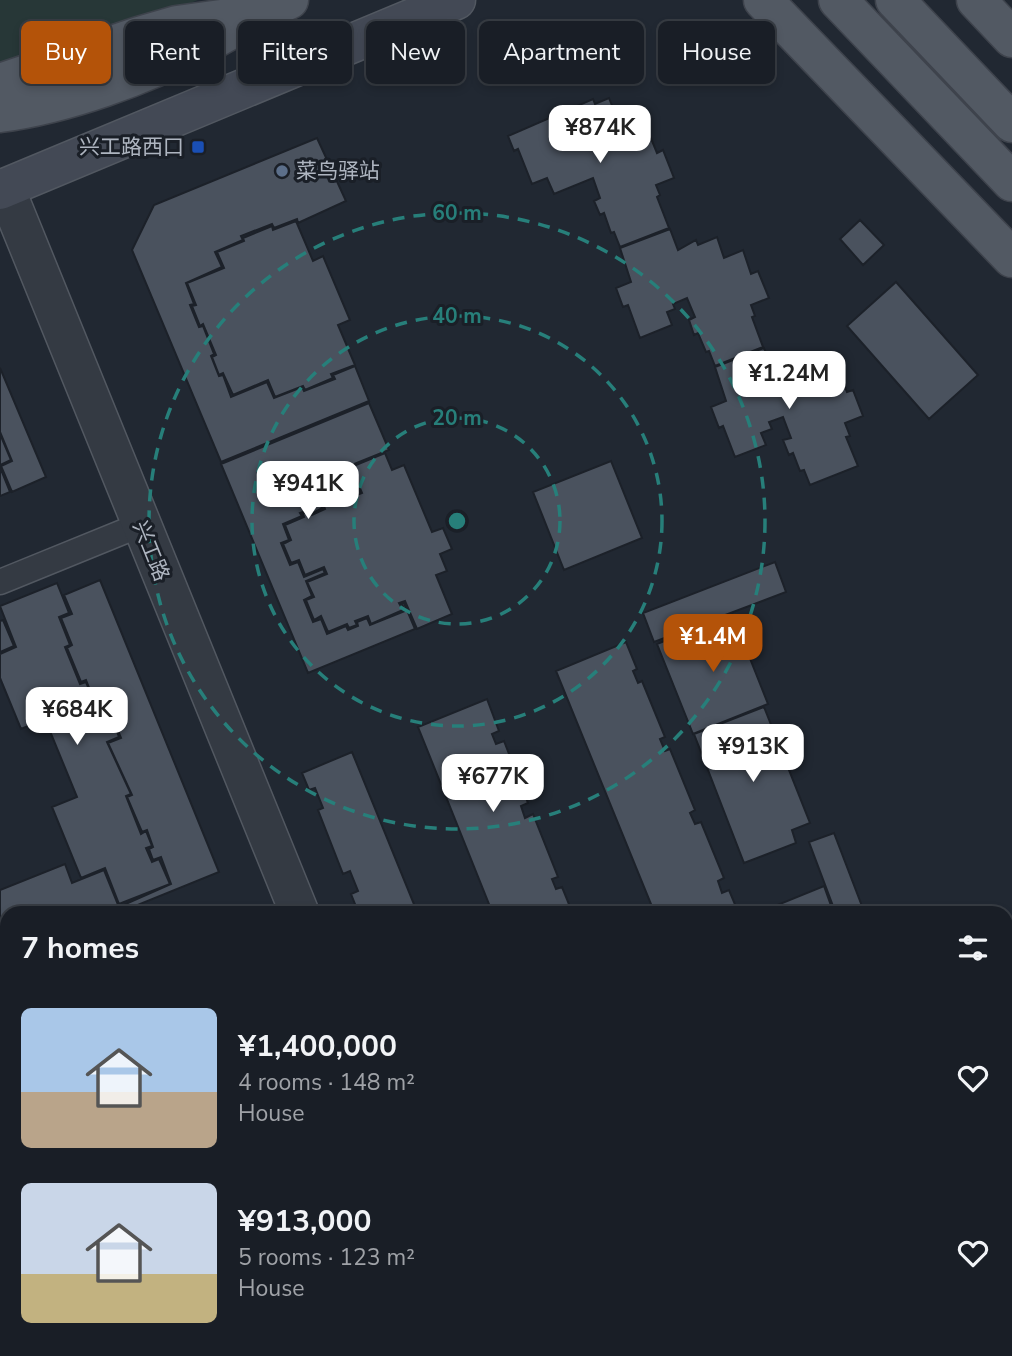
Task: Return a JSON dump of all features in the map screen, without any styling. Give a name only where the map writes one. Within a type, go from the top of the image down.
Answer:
[{"type":"main road","points":[[3,189],[456,0]]},
{"type":"main road","points":[[763,0],[1012,258]]},
{"type":"main road","points":[[838,0],[1012,182]]},
{"type":"main road","points":[[895,0],[1012,123]]},
{"type":"main road","points":[[976,0],[1012,38]]},
{"type":"main road","points":[[0,83],[177,25],[245,15],[282,3]]},
{"type":"main road","points":[[0,113],[82,93],[149,70],[206,44],[253,15],[282,3]]},
{"type":"street","name":"兴工路","points":[[3,189],[297,906]]},
{"type":"street","points":[[0,582],[141,525]]},
{"type":"shaded area","points":[[0,0],[198,0],[146,21],[125,21],[125,29],[111,35],[111,21],[21,21],[21,65],[0,70]]},
{"type":"building","points":[[609,98],[617,118],[625,114],[634,136],[648,131],[657,153],[663,150],[674,178],[656,185],[660,195],[657,197],[669,228],[620,247],[614,232],[611,233],[604,213],[600,215],[594,201],[600,198],[593,178],[554,194],[547,178],[532,184],[518,149],[514,151],[508,136],[593,99],[595,104]]},
{"type":"building","points":[[317,138],[346,201],[298,223],[297,219],[274,228],[272,224],[241,236],[243,240],[215,252],[222,267],[186,283],[194,304],[190,305],[199,327],[203,326],[214,354],[211,356],[219,376],[223,375],[231,397],[267,382],[274,398],[302,387],[304,391],[335,379],[333,375],[355,366],[369,401],[221,462],[132,250],[154,205]]},
{"type":"building","points":[[860,220],[884,245],[863,265],[840,239]]},
{"type":"building","points":[[296,221],[313,261],[323,256],[350,320],[338,325],[355,365],[331,374],[333,378],[305,390],[303,386],[275,397],[268,380],[233,395],[223,373],[219,375],[212,357],[216,355],[203,324],[200,326],[192,306],[196,305],[187,283],[224,268],[217,252],[272,226],[273,230]]},
{"type":"building","points":[[670,229],[678,250],[696,240],[698,245],[717,237],[724,258],[743,250],[751,274],[758,271],[769,298],[751,305],[755,316],[752,317],[763,347],[715,366],[698,333],[694,335],[689,320],[695,317],[687,298],[673,304],[675,309],[667,312],[672,325],[640,338],[628,305],[623,307],[616,288],[631,282],[620,248]]},
{"type":"building","points":[[896,282],[978,375],[929,419],[847,326]]},
{"type":"building","points":[[764,348],[772,368],[793,360],[795,364],[813,357],[820,376],[838,369],[847,392],[853,390],[863,416],[845,423],[850,436],[846,437],[858,466],[810,485],[804,470],[800,471],[793,453],[789,455],[783,440],[791,438],[783,417],[769,422],[772,429],[761,433],[766,445],[735,457],[723,426],[719,428],[711,407],[726,401],[715,367]]},
{"type":"building","points":[[0,368],[46,477],[12,492],[1,466],[12,461],[0,432]]},
{"type":"building","points":[[369,403],[389,450],[349,466],[360,493],[357,494],[354,486],[319,501],[322,508],[313,513],[311,509],[300,513],[302,516],[283,524],[289,540],[281,543],[290,565],[298,562],[304,577],[323,569],[325,573],[306,581],[312,596],[304,600],[313,622],[321,619],[327,634],[346,626],[348,630],[358,626],[357,622],[367,618],[370,625],[405,611],[402,604],[404,603],[415,629],[308,673],[221,464]]},
{"type":"building","points":[[0,434],[11,460],[0,465]]},
{"type":"building","points":[[385,453],[392,470],[404,465],[432,532],[443,528],[452,549],[440,554],[447,571],[436,575],[452,614],[417,629],[405,601],[399,603],[403,610],[371,624],[368,616],[355,621],[357,625],[349,628],[347,624],[328,632],[321,616],[314,620],[306,600],[314,597],[307,582],[327,574],[324,567],[305,575],[299,560],[291,563],[283,544],[291,540],[285,525],[304,517],[303,514],[310,510],[312,515],[325,509],[322,501],[354,488],[357,495],[362,493],[351,467]]},
{"type":"building","points":[[611,461],[642,538],[564,570],[533,492]]},
{"type":"building","points":[[0,467],[10,492],[0,496]]},
{"type":"building","points":[[775,562],[786,592],[654,642],[643,613]]},
{"type":"building","points":[[100,580],[219,872],[135,906],[121,906],[171,884],[161,857],[153,860],[149,849],[153,847],[147,830],[142,832],[127,797],[132,795],[108,743],[121,738],[107,704],[97,708],[86,680],[81,682],[67,648],[72,645],[61,618],[72,614],[64,595]]},
{"type":"building","points":[[57,583],[69,613],[59,617],[70,645],[65,647],[80,684],[86,682],[97,709],[107,705],[119,737],[107,742],[131,794],[126,796],[141,834],[146,831],[152,846],[146,848],[152,862],[159,859],[170,884],[119,904],[105,868],[81,878],[52,807],[77,797],[45,719],[21,729],[0,678],[0,654],[16,647],[0,606]]},
{"type":"building","points":[[732,613],[768,704],[693,734],[657,644]]},
{"type":"building","points":[[3,620],[14,646],[0,652],[0,621]]},
{"type":"building","points":[[626,642],[637,669],[633,671],[638,683],[642,681],[665,737],[660,739],[665,751],[670,749],[695,810],[690,813],[695,824],[701,822],[724,878],[718,881],[722,893],[729,890],[736,906],[652,906],[556,671]]},
{"type":"building","points":[[487,699],[499,731],[492,734],[496,744],[504,741],[528,803],[521,806],[525,818],[533,814],[558,877],[552,879],[556,889],[562,887],[570,906],[490,906],[418,727]]},
{"type":"building","points":[[764,707],[810,823],[792,830],[796,843],[744,863],[694,734]]},
{"type":"building","points":[[352,752],[415,906],[356,906],[351,894],[358,891],[350,871],[343,874],[318,810],[323,808],[315,788],[309,790],[302,773]]},
{"type":"building","points":[[834,833],[862,906],[833,906],[809,842]]},
{"type":"building","points":[[65,864],[72,883],[104,870],[119,906],[0,906],[0,890]]},
{"type":"building","points":[[824,886],[831,906],[775,906]]},
{"type":"place","name":"兴工路西口","points":[[198,147]]},
{"type":"place","name":"菜鸟驿站","points":[[282,171]]}]
